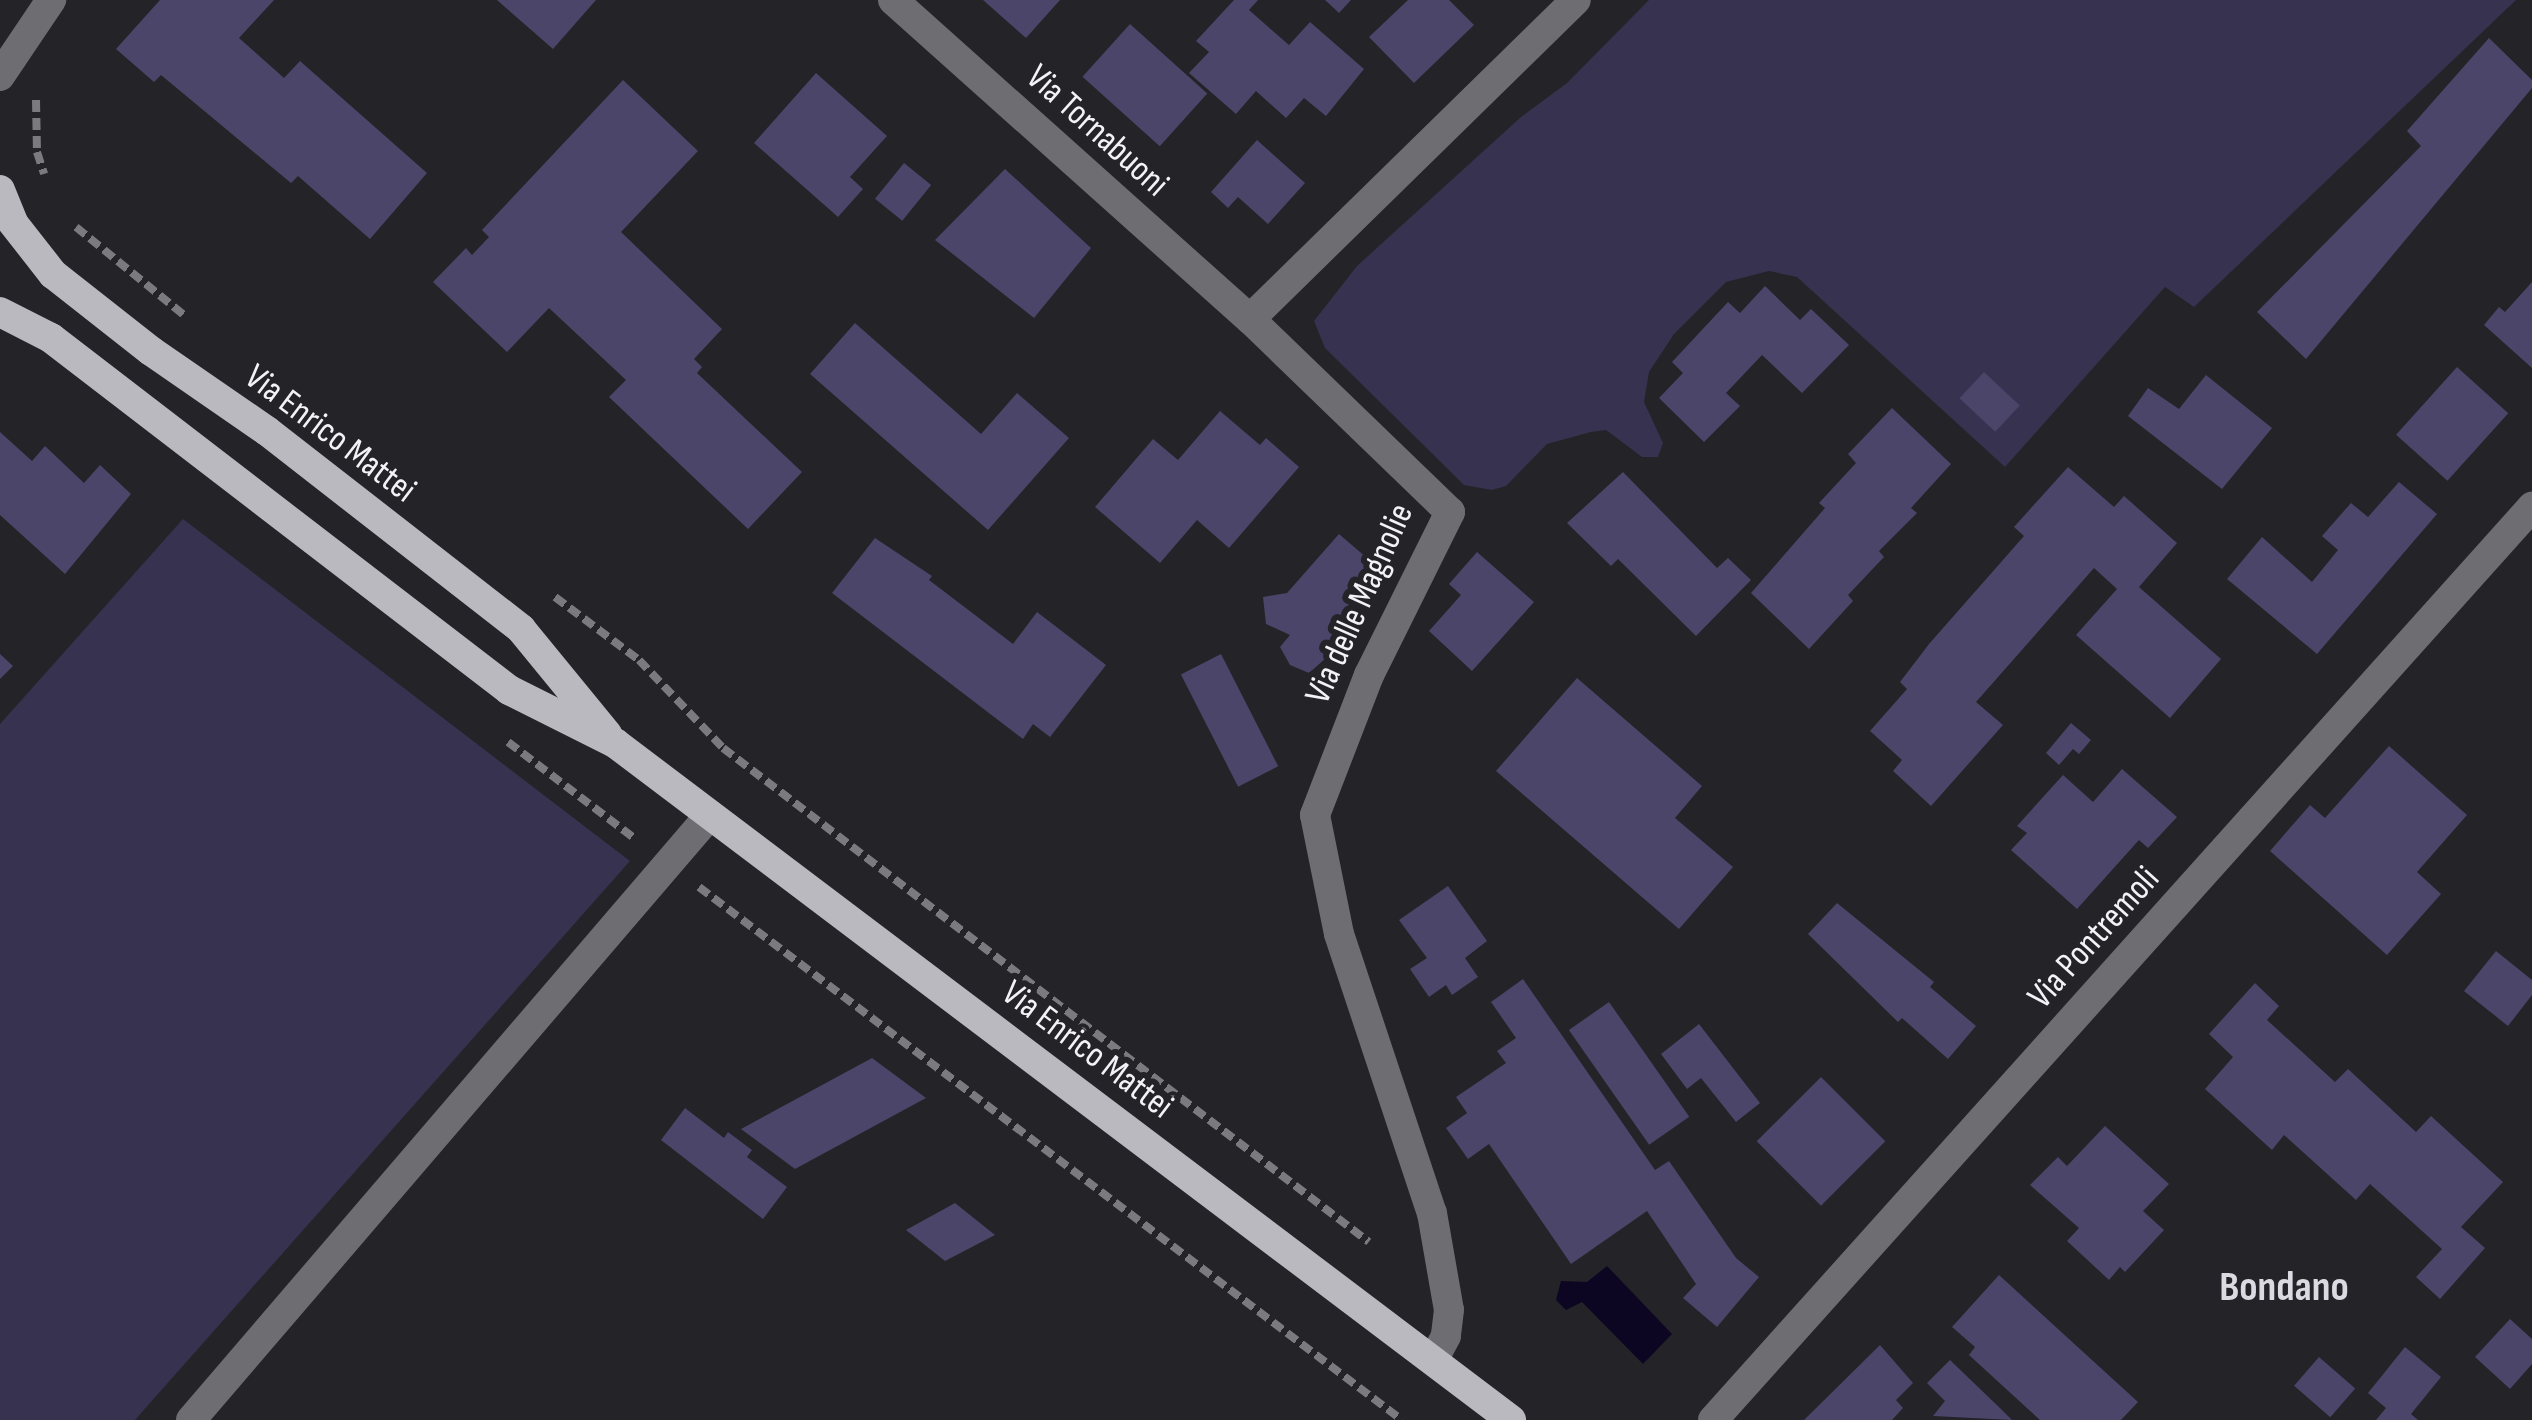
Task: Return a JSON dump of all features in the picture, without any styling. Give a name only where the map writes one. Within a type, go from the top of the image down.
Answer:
[{"type":"main road","name":"Via Enrico Mattei","points":[[0,190],[13,223],[52,274],[151,351],[267,431],[520,629],[615,743]]},
{"type":"main road","name":"Via Enrico Mattei","points":[[0,312],[51,338],[509,690],[615,743],[1511,1420]]},
{"type":"street","points":[[0,76],[51,0]]},
{"type":"street","name":"Via Tornabuoni","points":[[893,0],[1250,319]]},
{"type":"street","points":[[1250,319],[1564,3]]},
{"type":"street","name":"Via delle Magnolie","points":[[1250,319],[1450,512],[1369,675],[1315,815],[1340,934],[1432,1213],[1449,1310],[1446,1336],[1433,1360]]},
{"type":"street","name":"Via Pontremoli","points":[[1713,1420],[2532,508]]},
{"type":"street","points":[[190,1420],[710,815]]},
{"type":"path","points":[[37,92],[37,152],[49,190]]},
{"type":"path","points":[[71,224],[200,328]]},
{"type":"path","points":[[543,588],[639,660],[723,748],[1370,1242]]},
{"type":"shaded area","points":[[1649,0],[2516,0],[2194,307],[2165,287],[2005,467],[1797,277],[1769,271],[1726,282],[1674,334],[1649,372],[1644,402],[1663,443],[1658,457],[1642,457],[1606,430],[1591,432],[1547,444],[1506,486],[1492,490],[1464,485],[1325,348],[1314,321],[1357,266],[1521,117],[1567,83]]},
{"type":"shaded area","points":[[183,519],[630,861],[135,1420],[0,1420],[0,724]]},
{"type":"shaded area","points":[[1607,1266],[1672,1334],[1643,1364],[1582,1302],[1566,1310],[1556,1300],[1561,1281],[1587,1282]]},
{"type":"building","points":[[160,0],[274,0],[239,38],[284,78],[300,61],[427,173],[370,239],[298,176],[291,183],[161,75],[154,82],[116,49]]},
{"type":"building","points":[[497,0],[596,0],[553,49]]},
{"type":"building","points":[[983,0],[1060,0],[1026,38]]},
{"type":"building","points":[[1234,0],[1258,0],[1249,10],[1289,45],[1310,22],[1364,69],[1326,116],[1304,98],[1286,118],[1256,91],[1236,114],[1189,73],[1209,52],[1196,41]]},
{"type":"building","points":[[1325,0],[1351,0],[1339,13]]},
{"type":"building","points":[[1408,0],[1449,0],[1474,25],[1414,83],[1369,37]]},
{"type":"building","points":[[1130,24],[1207,94],[1160,146],[1082,77]]},
{"type":"building","points":[[2489,38],[2532,80],[2532,88],[2306,359],[2257,312],[2421,146],[2407,131]]},
{"type":"building","points":[[816,73],[887,136],[850,177],[863,189],[838,217],[754,143]]},
{"type":"building","points":[[623,80],[698,151],[621,232],[722,329],[694,359],[702,367],[697,373],[802,472],[748,529],[609,397],[626,380],[549,308],[507,352],[433,282],[466,248],[472,255],[489,237],[482,230]]},
{"type":"building","points":[[1257,140],[1305,183],[1268,224],[1238,197],[1228,208],[1211,192]]},
{"type":"building","points":[[904,163],[931,185],[902,221],[875,199]]},
{"type":"building","points":[[1005,169],[1091,248],[1034,318],[935,240]]},
{"type":"building","points":[[2532,282],[2532,368],[2484,325],[2499,307],[2505,312]]},
{"type":"building","points":[[1765,286],[1800,320],[1811,309],[1849,345],[1802,393],[1762,355],[1726,393],[1740,406],[1704,442],[1659,398],[1683,373],[1672,362],[1728,302],[1740,313]]},
{"type":"building","points":[[855,323],[981,434],[1017,393],[1069,438],[988,530],[810,374]]},
{"type":"building","points":[[2457,367],[2508,413],[2447,481],[2396,435]]},
{"type":"building","points":[[1984,372],[2020,405],[1995,432],[1959,398]]},
{"type":"building","points":[[2206,375],[2272,428],[2222,489],[2128,416],[2148,388],[2179,409]]},
{"type":"building","points":[[1892,408],[1951,464],[1911,508],[1917,513],[1879,551],[1884,557],[1848,595],[1853,601],[1809,649],[1751,593],[1825,508],[1819,503],[1856,463],[1848,454]]},
{"type":"building","points":[[1220,411],[1260,445],[1266,438],[1299,467],[1229,548],[1197,520],[1160,563],[1095,507],[1153,439],[1178,460]]},
{"type":"building","points":[[0,432],[32,461],[45,446],[84,483],[100,465],[131,494],[65,574],[0,515]]},
{"type":"building","points":[[2068,467],[2114,507],[2124,496],[2177,543],[2139,587],[2221,659],[2170,718],[2076,635],[2117,589],[2094,568],[1976,702],[2003,725],[1931,806],[1893,771],[1902,760],[1870,731],[1907,689],[1900,682],[1929,644],[2024,536],[2014,527]]},
{"type":"building","points":[[1623,472],[1717,568],[1728,558],[1751,580],[1696,636],[1618,559],[1611,566],[1567,523]]},
{"type":"building","points":[[2399,482],[2437,514],[2317,654],[2227,579],[2262,537],[2312,582],[2338,550],[2322,536],[2351,503],[2368,517]]},
{"type":"building","points":[[1339,534],[1374,564],[1342,644],[1309,673],[1290,665],[1280,647],[1290,635],[1266,624],[1263,597],[1287,593]]},
{"type":"building","points":[[875,538],[932,576],[929,580],[1013,644],[1037,612],[1106,665],[1050,737],[1033,724],[1023,739],[832,593]]},
{"type":"building","points":[[1477,552],[1534,602],[1472,671],[1429,631],[1461,595],[1449,584]]},
{"type":"building","points":[[0,654],[13,666],[0,679]]},
{"type":"building","points":[[1221,654],[1278,766],[1238,787],[1181,674]]},
{"type":"building","points":[[1577,678],[1702,786],[1675,818],[1733,867],[1679,929],[1496,771]]},
{"type":"building","points":[[2071,723],[2091,740],[2079,754],[2073,749],[2059,765],[2046,753]]},
{"type":"building","points":[[2389,746],[2467,815],[2417,872],[2441,894],[2387,955],[2270,851],[2310,805],[2325,818]]},
{"type":"building","points":[[2122,769],[2177,817],[2148,848],[2139,840],[2077,909],[2011,850],[2027,833],[2017,826],[2063,775],[2093,802]]},
{"type":"building","points":[[1448,886],[1487,941],[1465,958],[1478,977],[1452,995],[1446,985],[1429,997],[1410,969],[1427,958],[1399,920]]},
{"type":"building","points":[[1837,903],[1934,982],[1930,987],[1976,1026],[1948,1059],[1902,1018],[1898,1022],[1808,934]]},
{"type":"building","points":[[2496,951],[2532,980],[2532,995],[2508,1026],[2464,991]]},
{"type":"building","points":[[1523,979],[1655,1170],[1669,1161],[1736,1258],[1759,1277],[1717,1327],[1683,1298],[1696,1284],[1647,1211],[1571,1264],[1489,1144],[1468,1159],[1446,1128],[1467,1113],[1456,1097],[1506,1063],[1497,1051],[1516,1038],[1491,1002]]},
{"type":"building","points":[[2255,983],[2279,1006],[2267,1020],[2335,1082],[2348,1069],[2416,1132],[2431,1116],[2503,1182],[2461,1227],[2485,1248],[2440,1299],[2416,1277],[2442,1249],[2370,1184],[2356,1200],[2284,1135],[2272,1150],[2205,1089],[2233,1057],[2209,1034]]},
{"type":"building","points":[[1609,1002],[1689,1117],[1649,1145],[1569,1030]]},
{"type":"building","points":[[1699,1024],[1760,1103],[1736,1122],[1701,1078],[1687,1089],[1661,1054]]},
{"type":"building","points":[[872,1058],[926,1098],[795,1169],[741,1129]]},
{"type":"building","points":[[1821,1077],[1885,1141],[1821,1206],[1757,1141]]},
{"type":"building","points":[[685,1108],[724,1138],[728,1132],[752,1150],[747,1157],[787,1187],[763,1219],[661,1140]]},
{"type":"building","points":[[2105,1126],[2169,1184],[2143,1211],[2164,1230],[2125,1272],[2120,1267],[2109,1280],[2067,1241],[2079,1228],[2030,1185],[2058,1157],[2067,1166]]},
{"type":"building","points":[[955,1203],[995,1235],[945,1261],[906,1230]]},
{"type":"building","points":[[1999,1275],[2138,1402],[2121,1420],[2040,1420],[1969,1355],[1975,1347],[1952,1327]]},
{"type":"building","points":[[2510,1319],[2532,1339],[2532,1364],[2510,1389],[2475,1357]]},
{"type":"building","points":[[1880,1345],[1913,1383],[1896,1400],[1903,1408],[1892,1420],[1804,1420]]},
{"type":"building","points":[[2405,1347],[2441,1377],[2411,1414],[2418,1420],[2376,1420],[2386,1408],[2368,1393]]},
{"type":"building","points":[[2319,1357],[2355,1388],[2330,1417],[2294,1386]]},
{"type":"building","points":[[1950,1360],[2012,1420],[1933,1416],[1945,1401],[1927,1383]]},
{"type":"district","name":"Bondano","points":[[2284,1288]]}]
